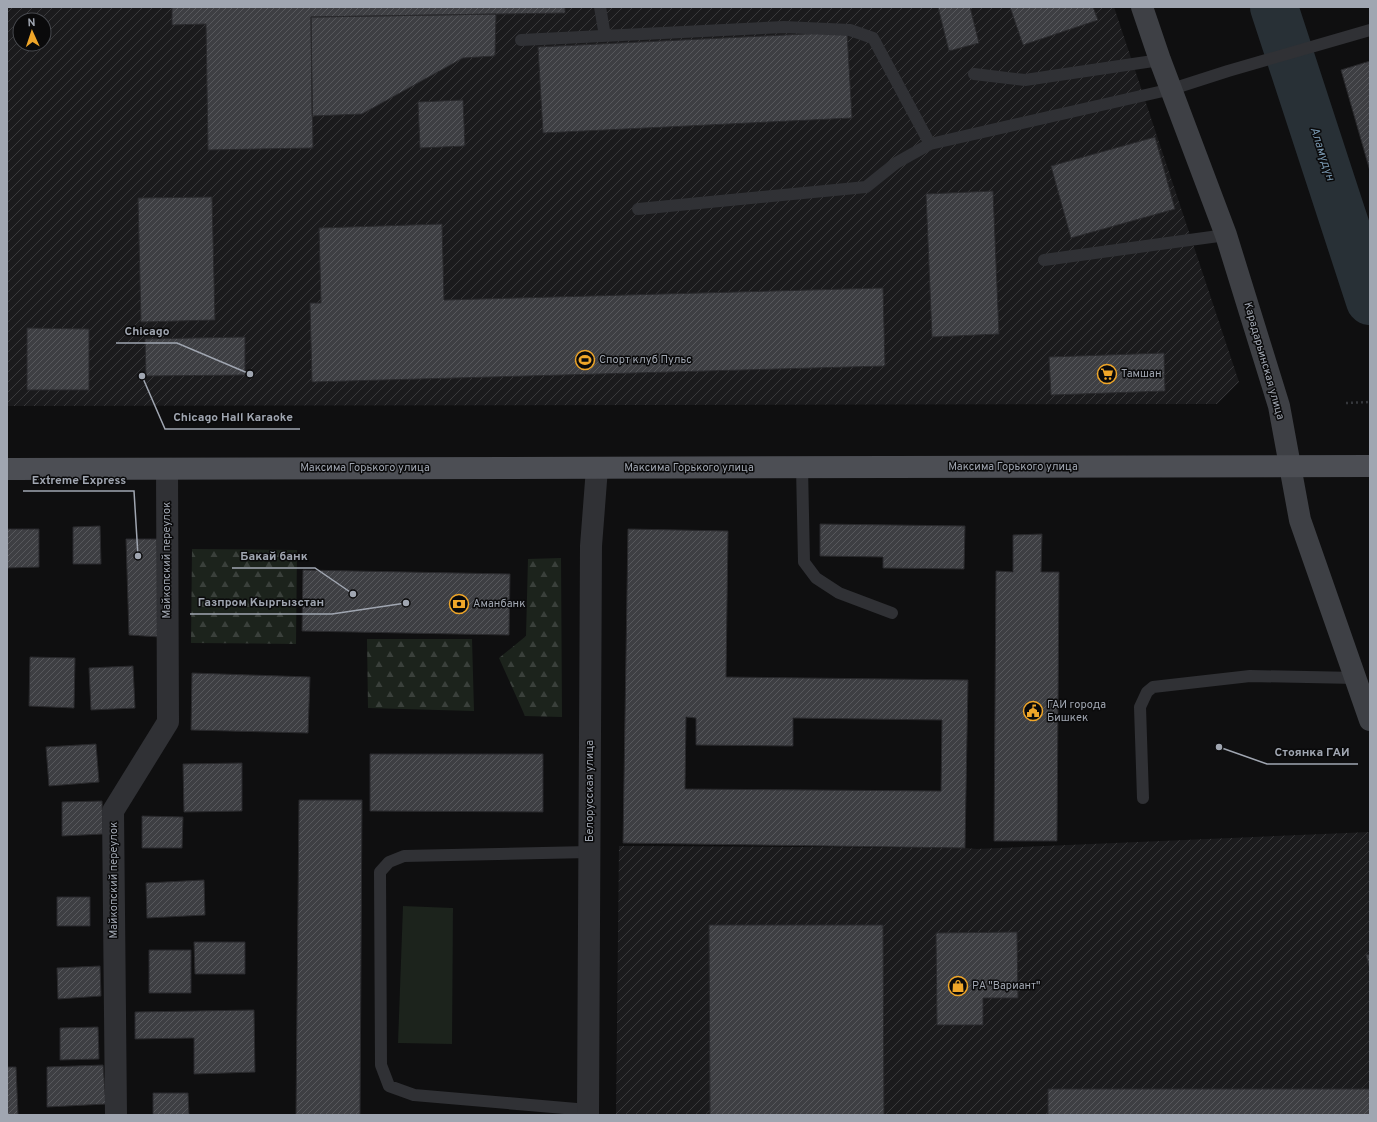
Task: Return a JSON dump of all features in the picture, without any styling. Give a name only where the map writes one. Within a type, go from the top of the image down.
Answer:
[{"type":"main road","name":"Максима Горького улица","points":[[7,469],[1370,466]]},
{"type":"street","name":"Карадарьинская улица","points":[[1142,7],[1160,60],[1226,235],[1279,406],[1300,520],[1357,678],[1370,720]]},
{"type":"street","name":"Белорусская улица","points":[[588,1113],[591,546],[597,468]]},
{"type":"street","name":"Майкопский переулок","points":[[116,1115],[114,811],[168,722],[167,469]]},
{"type":"lane","points":[[600,7],[605,36]]},
{"type":"lane","points":[[521,40],[784,27],[850,30],[873,38],[930,144]]},
{"type":"lane","points":[[638,209],[866,187],[896,162],[930,144],[1172,90],[1228,71],[1370,30]]},
{"type":"lane","points":[[974,74],[1025,80],[1160,60]]},
{"type":"lane","points":[[1044,260],[1226,235]]},
{"type":"lane","points":[[802,468],[804,562],[816,578],[839,593],[892,613]]},
{"type":"lane","points":[[1143,798],[1140,707],[1148,692],[1154,687],[1250,676],[1357,678]]},
{"type":"lane","points":[[588,1113],[414,1095],[389,1086],[381,1065],[380,872],[389,862],[404,856],[589,852]]},
{"type":"path","points":[[1346,403],[1370,402]]},
{"type":"shaded area","points":[[7,7],[1114,7],[1239,382],[1217,404],[7,406]]},
{"type":"shaded area","points":[[1370,832],[1370,1115],[616,1115],[619,846],[977,849]]},
{"type":"green space","points":[[192,549],[297,550],[296,644],[191,643]]},
{"type":"green space","points":[[561,558],[562,717],[525,716],[499,658],[526,636],[528,559]]},
{"type":"green space","points":[[367,639],[472,639],[474,711],[368,708]]},
{"type":"green space","points":[[403,906],[453,908],[452,1044],[398,1043]]},
{"type":"building","points":[[172,7],[565,7],[565,13],[311,17],[313,148],[208,150],[206,24],[172,25]]},
{"type":"building","points":[[938,7],[970,7],[979,43],[949,51]]},
{"type":"building","points":[[1010,7],[1093,7],[1098,20],[1023,45]]},
{"type":"building","points":[[496,14],[495,56],[463,58],[362,114],[312,116],[311,17]]},
{"type":"building","points":[[847,32],[852,118],[543,133],[538,47]]},
{"type":"building","points":[[1370,61],[1370,171],[1341,70]]},
{"type":"building","points":[[463,100],[465,146],[420,148],[418,102]]},
{"type":"building","points":[[1155,137],[1175,209],[1071,238],[1051,166]]},
{"type":"building","points":[[993,191],[999,334],[932,337],[926,194]]},
{"type":"building","points":[[212,197],[215,320],[141,322],[138,198]]},
{"type":"building","points":[[442,224],[444,300],[883,288],[885,366],[312,382],[310,303],[321,303],[319,228]]},
{"type":"building","points":[[27,328],[89,329],[89,390],[27,390]]},
{"type":"building","points":[[245,337],[245,375],[146,376],[145,339]]},
{"type":"building","name":"Тамшан","points":[[1164,353],[1165,391],[1051,395],[1049,357]]},
{"type":"building","points":[[820,524],[965,526],[964,569],[883,568],[883,557],[820,556]]},
{"type":"building","points":[[100,526],[101,564],[73,564],[73,527]]},
{"type":"building","points":[[7,529],[39,529],[39,567],[7,568]]},
{"type":"building","points":[[628,529],[728,531],[726,677],[968,680],[965,848],[623,843]],"holes":[[[686,717],[696,718],[696,745],[793,746],[793,718],[942,720],[941,791],[685,789]]]},
{"type":"building","points":[[1042,534],[1041,572],[1059,572],[1057,841],[994,841],[996,571],[1013,572],[1013,535]]},
{"type":"building","points":[[126,539],[157,539],[160,637],[129,635]]},
{"type":"building","points":[[303,570],[510,574],[509,635],[302,631]]},
{"type":"building","points":[[30,657],[75,658],[74,708],[29,706]]},
{"type":"building","points":[[133,666],[135,708],[91,710],[89,668]]},
{"type":"building","points":[[192,673],[310,677],[308,733],[191,730]]},
{"type":"building","points":[[96,744],[99,782],[49,786],[46,747]]},
{"type":"building","points":[[370,754],[543,754],[543,812],[370,811]]},
{"type":"building","points":[[242,763],[242,811],[184,812],[183,764]]},
{"type":"building","points":[[299,800],[362,800],[360,1115],[296,1115]]},
{"type":"building","points":[[102,801],[103,834],[62,836],[62,802]]},
{"type":"building","points":[[142,816],[183,817],[182,848],[142,848]]},
{"type":"building","points":[[204,880],[205,915],[147,918],[146,883]]},
{"type":"building","points":[[57,897],[90,897],[90,926],[57,926]]},
{"type":"building","points":[[709,925],[883,925],[884,1115],[710,1115]]},
{"type":"building","points":[[1017,932],[1018,998],[983,998],[983,1025],[937,1025],[936,933]]},
{"type":"building","points":[[194,942],[245,942],[245,974],[195,974]]},
{"type":"building","points":[[149,950],[191,950],[191,993],[149,993]]},
{"type":"building","points":[[1370,954],[1370,969],[1366,955]]},
{"type":"building","points":[[100,966],[101,996],[58,999],[57,968]]},
{"type":"building","points":[[254,1010],[255,1072],[194,1074],[194,1038],[135,1039],[135,1012]]},
{"type":"building","points":[[98,1027],[99,1059],[60,1060],[60,1028]]},
{"type":"building","points":[[103,1065],[106,1104],[47,1107],[47,1067]]},
{"type":"building","points":[[7,1067],[16,1067],[18,1115],[7,1115]]},
{"type":"building","points":[[1048,1089],[1370,1089],[1370,1115],[1048,1115]]},
{"type":"building","points":[[153,1093],[188,1093],[189,1115],[153,1115]]},
{"type":"waterway","name":"Аламүдүн","points":[[1274,7],[1370,301]]},
{"type":"place","name":"Спорт клуб Пульс","points":[[585,360]]},
{"type":"place","name":"Chicago","points":[[250,374]]},
{"type":"place","name":"Тамшан","points":[[1107,374]]},
{"type":"place","name":"Chicago Hall Karaoke","points":[[142,376]]},
{"type":"place","name":"Extreme Express","points":[[138,556]]},
{"type":"place","name":"Бакай банк","points":[[353,594]]},
{"type":"place","name":"Газпром Кыргызстан","points":[[406,603]]},
{"type":"place","name":"Аманбанк","points":[[459,604]]},
{"type":"place","name":"ГАИ города Бишкек","points":[[1033,711]]},
{"type":"place","name":"Стоянка ГАИ","points":[[1219,747]]},
{"type":"place","name":"РА \"Вариант\"","points":[[958,986]]}]
